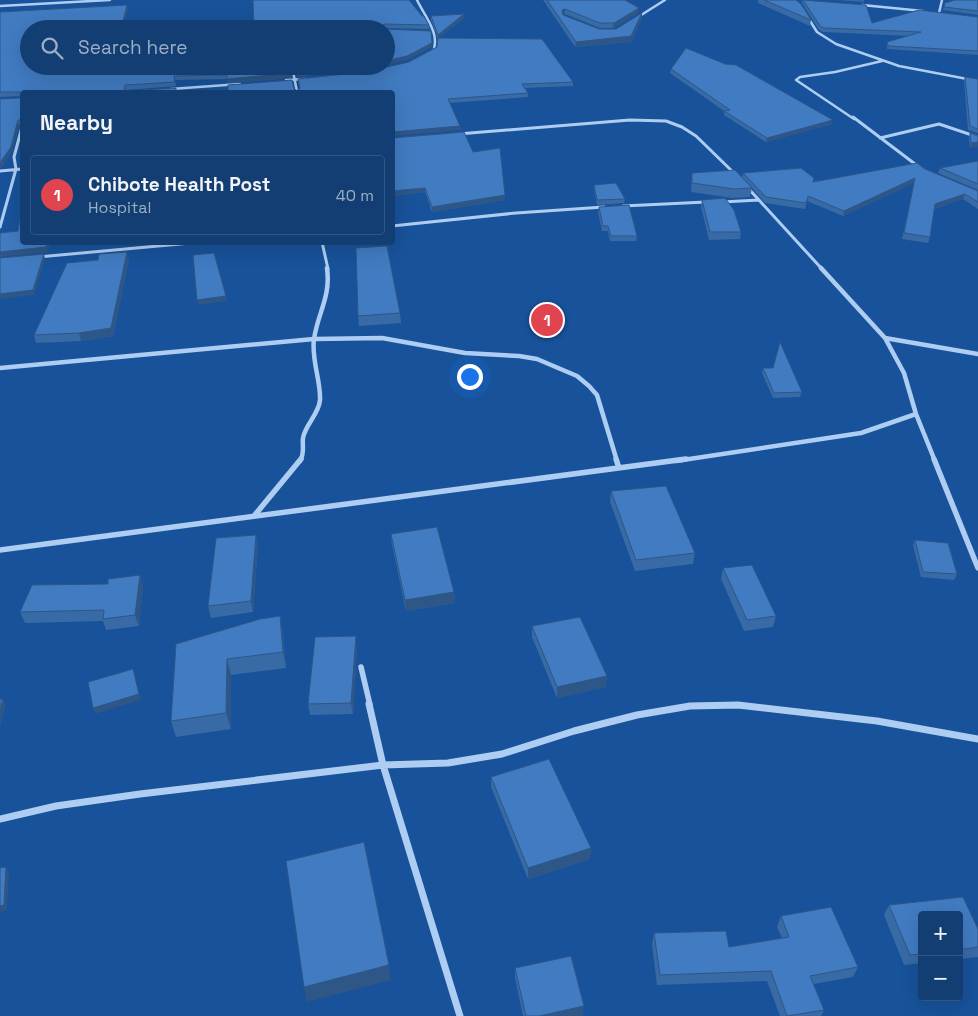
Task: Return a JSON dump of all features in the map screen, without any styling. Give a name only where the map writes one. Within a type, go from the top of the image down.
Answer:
[{"type":"street","points":[[0,6],[110,0]]},
{"type":"street","points":[[417,0],[433,32],[436,43],[435,50],[430,56]]},
{"type":"street","points":[[634,20],[665,0]]},
{"type":"street","points":[[794,0],[805,11],[818,35],[844,47],[882,61],[930,74],[978,81]]},
{"type":"street","points":[[861,5],[939,13],[942,0]]},
{"type":"street","points":[[425,31],[433,32]]},
{"type":"street","points":[[882,61],[835,72],[800,77],[796,80],[920,168]]},
{"type":"street","points":[[294,75],[297,90]]},
{"type":"street","points":[[277,81],[313,78]]},
{"type":"street","points":[[166,90],[240,84]]},
{"type":"street","points":[[457,134],[630,120],[666,121],[682,127],[696,136],[739,178]]},
{"type":"street","points":[[880,138],[940,124],[978,137]]},
{"type":"street","points":[[0,227],[16,169],[14,157],[20,134]]},
{"type":"street","points":[[0,171],[20,169]]},
{"type":"street","points":[[746,186],[885,338],[904,373],[916,414],[978,568]]},
{"type":"street","points":[[618,207],[759,200]]},
{"type":"street","points":[[395,226],[525,212],[609,207]]},
{"type":"street","points":[[29,258],[170,245]]},
{"type":"street","points":[[254,516],[302,458],[303,438],[318,408],[320,399],[316,375],[314,340],[328,294],[328,270],[323,245]]},
{"type":"street","points":[[0,368],[314,340],[391,338],[465,353],[528,357],[558,367],[577,376],[597,395],[619,468]]},
{"type":"street","points":[[885,338],[978,354]]},
{"type":"street","points":[[0,550],[712,456],[861,433],[916,414]]},
{"type":"street","points":[[362,668],[383,766],[460,1016]]},
{"type":"street","points":[[0,819],[56,806],[140,794],[383,766],[448,763],[502,754],[574,731],[637,715],[690,706],[748,706],[877,721],[978,739]]},
{"type":"building","points":[[253,0],[409,0],[424,16],[429,25],[395,24],[395,20],[254,20]]},
{"type":"building","points":[[547,0],[625,0],[639,8],[614,23],[600,23],[565,9],[562,10],[563,15],[599,29],[616,29],[642,13],[631,36],[576,42]]},
{"type":"building","points":[[764,0],[796,0],[801,4],[811,20]]},
{"type":"building","points":[[803,0],[866,5],[872,23],[919,10],[978,17],[978,51],[888,46],[887,42],[921,32],[824,28],[820,26]]},
{"type":"building","points":[[955,0],[978,0],[978,11],[944,7],[945,3]]},
{"type":"building","points":[[127,5],[123,20],[20,20],[20,75],[227,75],[174,76],[175,82],[125,85],[126,90],[20,90],[20,92],[0,92],[0,12]]},
{"type":"building","points":[[464,14],[438,35],[431,16]]},
{"type":"building","points":[[395,29],[431,31],[432,43],[407,56],[395,59]]},
{"type":"building","points":[[438,38],[542,39],[573,82],[522,84],[528,93],[448,99],[460,126],[395,132],[395,90],[299,90],[298,79],[336,75],[395,75],[395,65],[409,62],[437,47]]},
{"type":"building","points":[[686,48],[725,64],[736,65],[833,120],[767,138],[724,111],[730,110],[671,69]]},
{"type":"building","points":[[227,75],[270,75],[227,79]]},
{"type":"building","points":[[965,77],[978,79],[978,129],[970,126]]},
{"type":"building","points":[[292,80],[296,90],[228,90],[228,85]]},
{"type":"building","points":[[176,88],[176,90],[143,90]]},
{"type":"building","points":[[20,98],[20,120],[18,120],[11,147],[0,163],[0,99]]},
{"type":"building","points":[[464,132],[473,152],[500,148],[505,195],[432,207],[425,188],[395,191],[395,138]]},
{"type":"building","points":[[970,133],[978,136],[978,142],[971,143]]},
{"type":"building","points":[[978,161],[978,184],[940,168]]},
{"type":"building","points":[[917,163],[925,169],[978,191],[978,202],[965,194],[935,204],[930,237],[904,233],[915,178],[844,211],[808,196],[806,203],[766,197],[743,173],[801,168],[814,178],[813,182]]},
{"type":"building","points":[[735,170],[752,188],[734,189],[692,183],[692,173]]},
{"type":"building","points":[[616,183],[625,199],[597,200],[594,185]]},
{"type":"building","points":[[725,198],[734,210],[741,232],[710,232],[702,200]]},
{"type":"building","points":[[629,205],[637,236],[611,236],[608,226],[603,226],[599,207]]},
{"type":"building","points":[[20,218],[20,245],[47,245],[46,247],[0,252],[0,233],[18,231]]},
{"type":"building","points":[[387,246],[400,313],[358,316],[356,248]]},
{"type":"building","points":[[127,252],[111,328],[79,333],[34,335],[67,263],[98,260],[99,254]]},
{"type":"building","points":[[214,253],[226,296],[197,300],[193,255]]},
{"type":"building","points":[[44,254],[33,290],[0,294],[0,258]]},
{"type":"building","points":[[780,342],[802,392],[774,393],[763,368],[773,368]]},
{"type":"building","points":[[666,486],[695,553],[636,560],[611,491]]},
{"type":"building","points":[[437,527],[454,592],[405,600],[391,534]]},
{"type":"building","points":[[256,535],[251,601],[208,606],[216,538]]},
{"type":"building","points":[[915,540],[948,543],[957,574],[923,572]]},
{"type":"building","points":[[752,565],[776,616],[747,620],[723,568]]},
{"type":"building","points":[[140,575],[135,615],[103,619],[104,610],[20,612],[32,585],[108,584],[108,579]]},
{"type":"building","points":[[280,616],[283,652],[227,659],[226,713],[171,721],[176,644],[260,619]]},
{"type":"building","points":[[580,617],[607,676],[557,687],[532,626]]},
{"type":"building","points":[[356,636],[351,703],[308,704],[315,637]]},
{"type":"building","points":[[133,669],[139,694],[93,708],[88,682]]},
{"type":"building","points":[[0,699],[3,699],[0,711]]},
{"type":"building","points":[[549,759],[591,848],[528,868],[491,777]]},
{"type":"building","points":[[364,842],[389,965],[304,987],[286,861]]},
{"type":"building","points":[[6,867],[4,905],[0,906],[0,868]]},
{"type":"building","points":[[963,897],[978,929],[978,947],[963,949],[963,911],[918,911],[918,954],[910,955],[889,905]]},
{"type":"building","points":[[831,907],[858,967],[810,976],[824,1010],[787,1016],[771,971],[660,975],[654,933],[726,931],[729,947],[789,937],[781,916]]},
{"type":"building","points":[[571,956],[584,1006],[539,1016],[526,1016],[515,968]]},
{"type":"place","name":"Chibote Health Post","points":[[547,320]]}]
